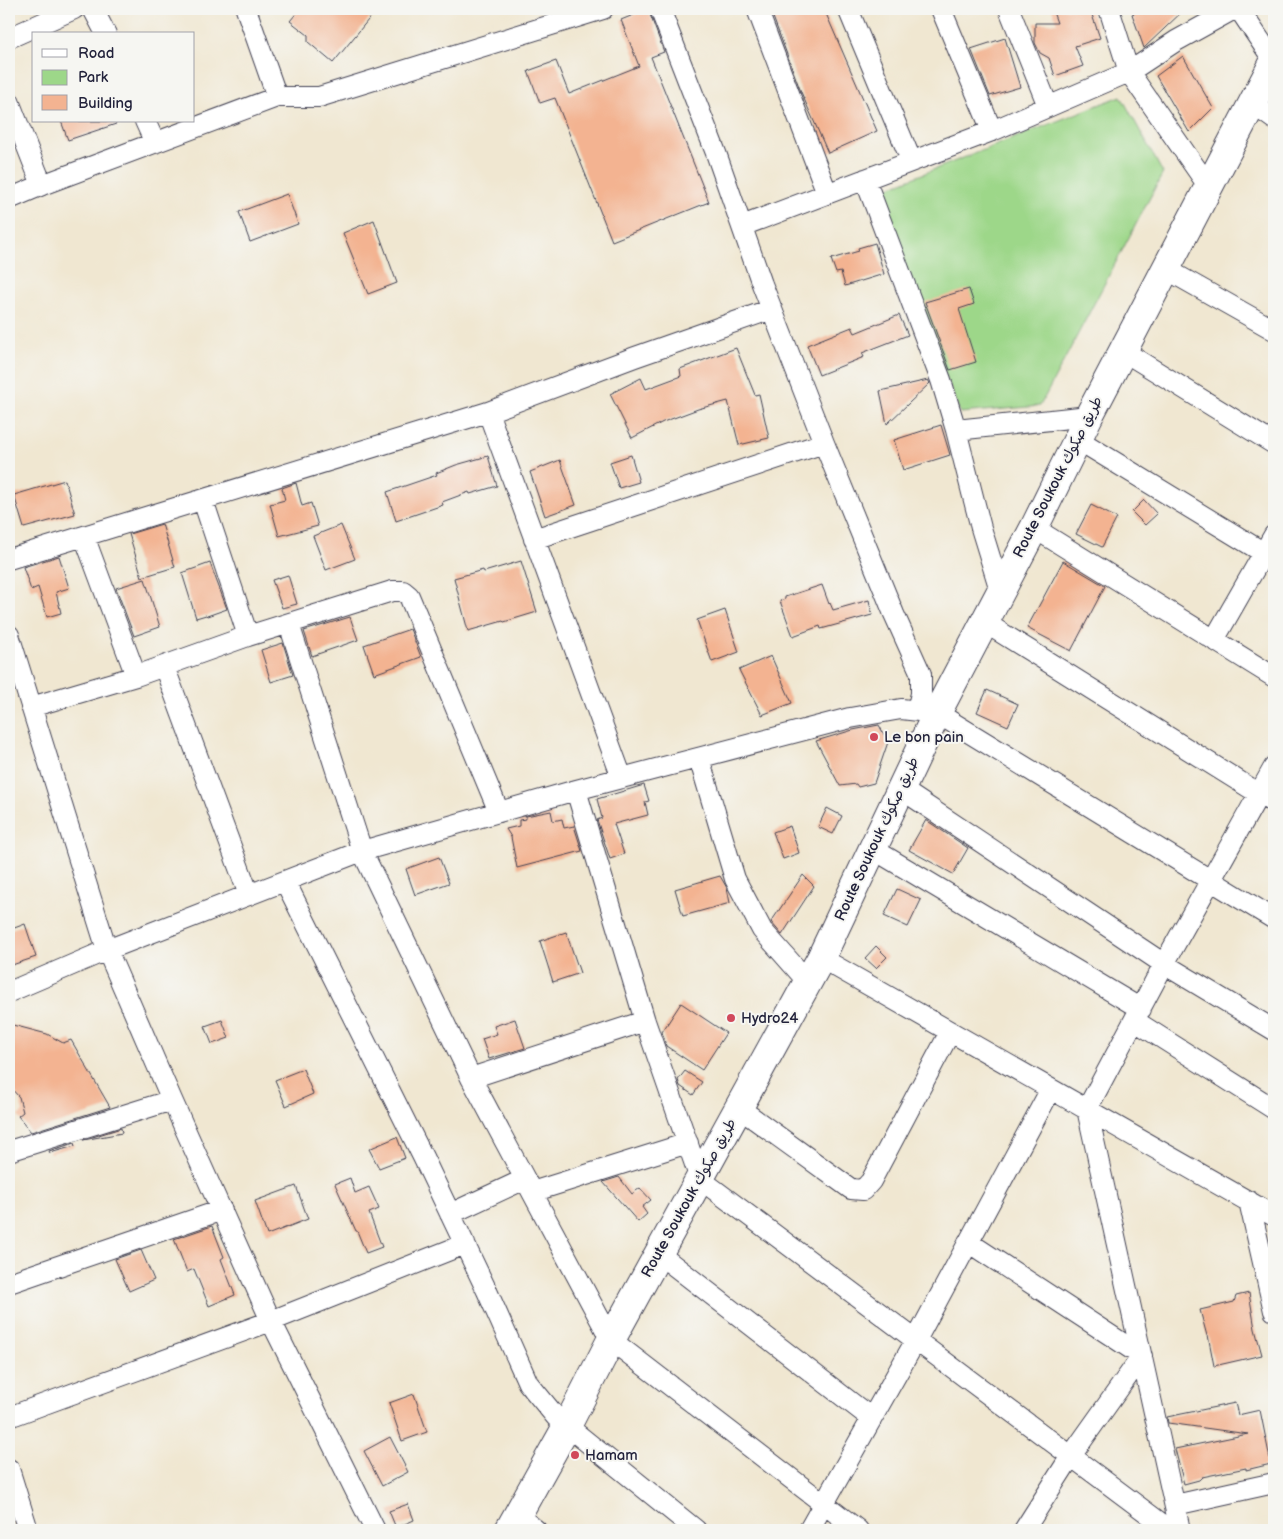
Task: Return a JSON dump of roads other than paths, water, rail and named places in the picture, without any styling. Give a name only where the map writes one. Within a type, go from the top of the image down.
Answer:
[{"type":"street","points":[[9,38],[74,9]]},
{"type":"street","points":[[93,9],[105,32]]},
{"type":"street","points":[[246,9],[277,97]]},
{"type":"street","points":[[9,200],[42,185],[277,97],[319,97],[603,9]]},
{"type":"street","points":[[660,9],[716,153],[772,309],[824,444],[894,614],[921,674],[921,694],[927,711]]},
{"type":"street","points":[[757,9],[827,194]]},
{"type":"street","points":[[848,9],[911,160]]},
{"type":"street","points":[[942,9],[992,130]]},
{"type":"street","points":[[1009,9],[1048,106]]},
{"type":"street","points":[[1109,9],[1129,72],[1209,187]]},
{"type":"street","points":[[742,226],[992,130],[1129,72],[1176,41],[1234,9]]},
{"type":"street","points":[[1239,9],[1274,62]]},
{"type":"street","name":"Route Soukouk طريق صكوك","points":[[521,1525],[567,1426],[611,1340],[815,970],[901,789],[927,711],[984,622],[1209,187],[1263,112],[1274,62]]},
{"type":"street","points":[[9,101],[42,185]]},
{"type":"street","points":[[146,122],[155,143]]},
{"type":"street","points":[[865,179],[941,380],[981,528],[1000,590]]},
{"type":"street","points":[[1166,269],[1274,330]]},
{"type":"street","points":[[9,559],[488,412],[636,356],[772,309]]},
{"type":"street","points":[[1123,351],[1274,444]]},
{"type":"street","points":[[488,412],[622,778]]},
{"type":"street","points":[[956,430],[1083,428],[1270,556]]},
{"type":"street","points":[[534,539],[824,444]]},
{"type":"street","points":[[203,500],[248,636]]},
{"type":"street","points":[[1034,528],[1274,677]]},
{"type":"street","points":[[1214,640],[1270,556],[1274,535]]},
{"type":"street","points":[[84,536],[136,676]]},
{"type":"street","points":[[31,707],[136,676],[248,636],[392,591],[403,591],[409,596],[499,812]]},
{"type":"street","points":[[984,622],[1267,798]]},
{"type":"street","points":[[289,624],[362,851],[471,1078],[611,1340],[823,1505],[858,1530]]},
{"type":"street","points":[[9,635],[107,950],[271,1321],[375,1530]]},
{"type":"street","points":[[164,666],[248,895]]},
{"type":"street","points":[[9,992],[107,950],[362,851],[576,790],[850,718],[901,709],[927,711],[1274,919]]},
{"type":"street","points":[[700,758],[735,879],[762,930],[815,970],[950,1032],[1274,1216]]},
{"type":"street","points":[[1180,1530],[1086,1109],[1211,881],[1267,798],[1274,767]]},
{"type":"street","points":[[901,789],[1164,964],[1274,1030]]},
{"type":"street","points":[[576,790],[644,1022],[700,1178],[1170,1530]]},
{"type":"street","points":[[873,849],[1138,1015],[1274,1109]]},
{"type":"street","points":[[285,881],[465,1244],[528,1384],[542,1402],[567,1426],[696,1530]]},
{"type":"street","points":[[471,1078],[644,1022]]},
{"type":"street","points":[[739,1108],[851,1189],[863,1190],[871,1181],[950,1032]]},
{"type":"street","points":[[809,1530],[916,1340],[1051,1089]]},
{"type":"street","points":[[9,1151],[172,1100]]},
{"type":"street","points":[[450,1214],[528,1185],[688,1143]]},
{"type":"street","points":[[1249,1201],[1274,1311]]},
{"type":"street","points":[[9,1283],[222,1210]]},
{"type":"street","points":[[968,1242],[1142,1356]]},
{"type":"street","points":[[9,1417],[271,1321],[465,1244]]},
{"type":"street","points":[[659,1254],[872,1418]]},
{"type":"street","points":[[1024,1530],[1071,1456],[1142,1356]]},
{"type":"street","points":[[9,1469],[28,1530]]},
{"type":"street","points":[[1175,1505],[1274,1484]]},
{"type":"place","name":"Le bon pain","points":[[874,737]]},
{"type":"place","name":"Hydro24","points":[[731,1018]]},
{"type":"place","name":"Hamam","points":[[575,1455]]}]
